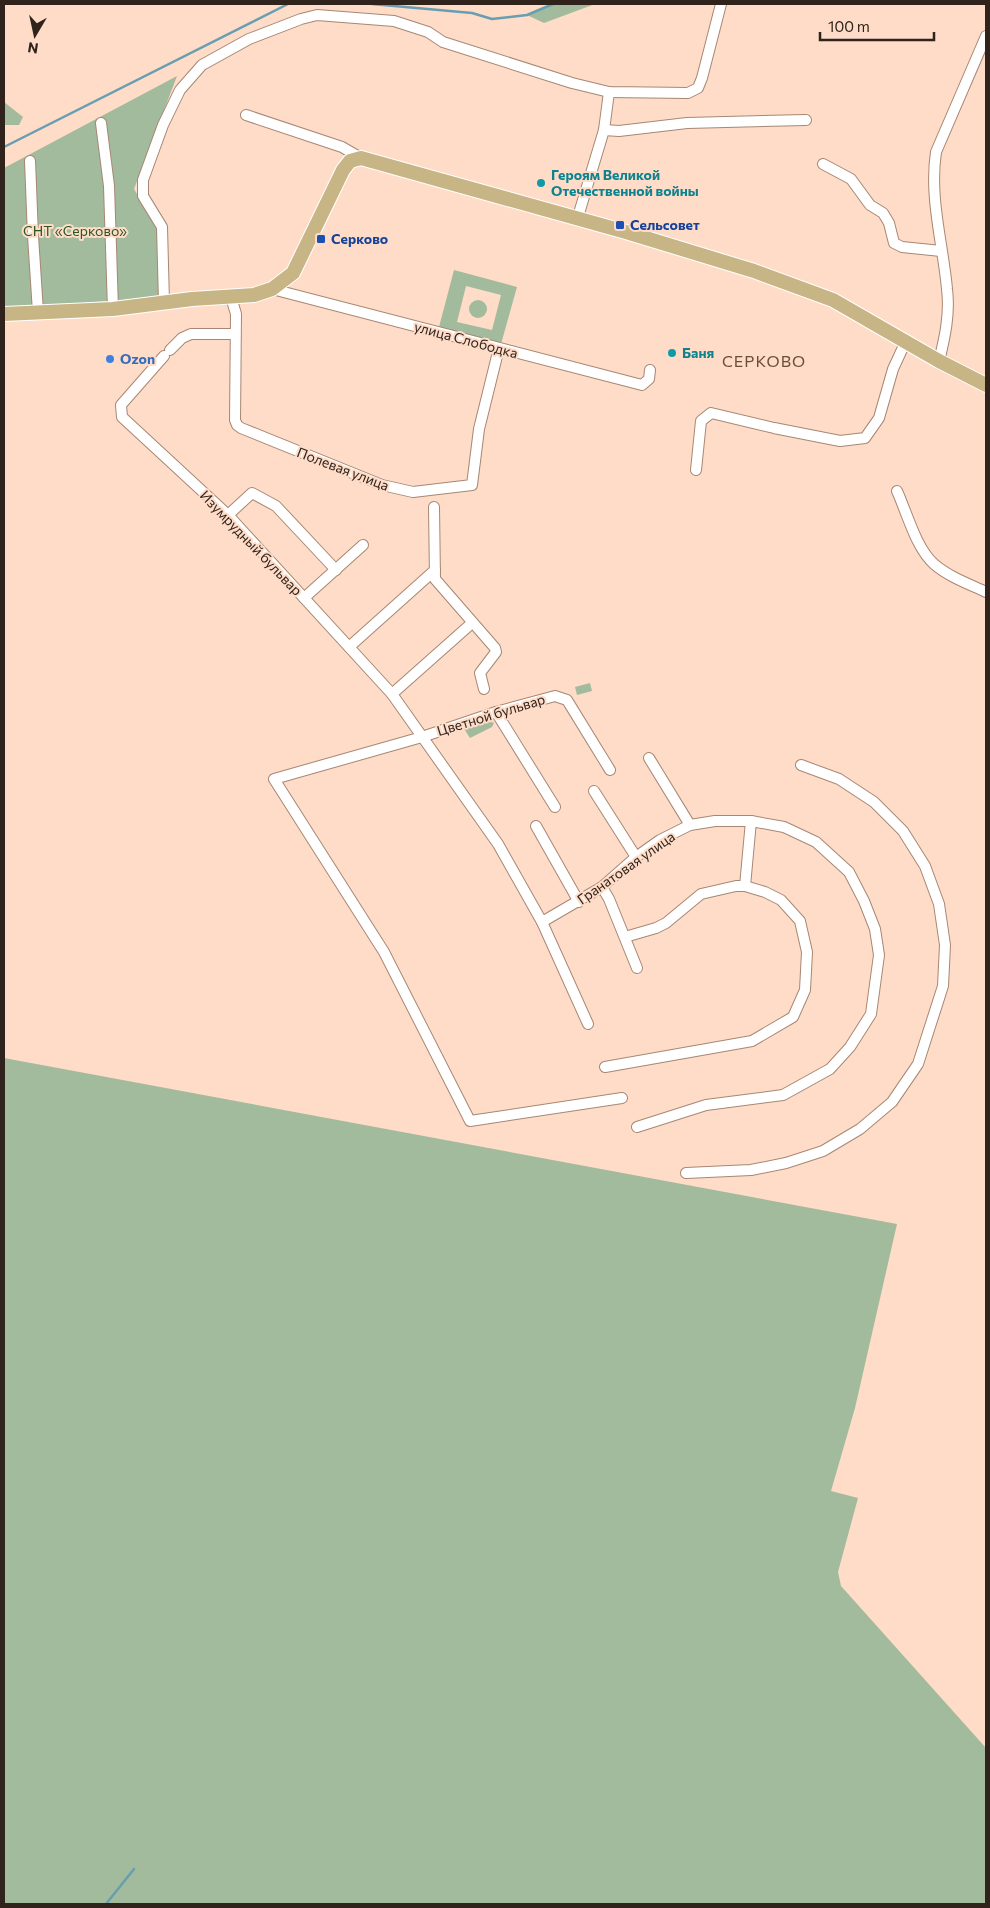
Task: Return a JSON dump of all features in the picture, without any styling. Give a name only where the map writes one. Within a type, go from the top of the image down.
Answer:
[{"type":"main road","points":[[4,314],[112,309],[164,302],[254,295],[272,290],[293,272],[326,206],[335,182],[343,170],[350,161],[361,158],[577,220],[626,232],[754,271],[833,300],[939,361],[986,385]]},
{"type":"street","points":[[164,302],[162,227],[143,196],[143,180],[163,125],[180,90],[202,65],[249,39],[301,18],[317,15],[394,21],[428,32],[443,42],[572,83],[609,92],[688,93],[698,88],[721,4]]},
{"type":"street","points":[[939,361],[948,318],[948,289],[941,251],[934,167],[936,152],[986,36]]},
{"type":"street","points":[[577,220],[604,130],[609,92]]},
{"type":"street","points":[[246,115],[342,147],[361,158]]},
{"type":"street","points":[[604,130],[620,131],[687,123],[806,120]]},
{"type":"street","points":[[101,123],[108,186],[112,309]]},
{"type":"street","points":[[30,161],[32,236],[38,312]]},
{"type":"street","points":[[824,164],[851,179],[870,204],[883,213],[889,223],[894,243],[902,247],[941,251]]},
{"type":"street","name":"улица Слободка","points":[[272,290],[642,385],[649,379],[650,370]]},
{"type":"street","name":"Полевая улица","points":[[231,297],[236,314],[235,420],[237,425],[382,485],[413,492],[472,485],[479,429],[499,348]]},
{"type":"street","name":"Изумрудный бульвар","points":[[235,334],[191,334],[182,338],[121,405],[122,418],[228,515],[392,694],[498,844],[542,922],[588,1024]]},
{"type":"street","points":[[696,470],[702,421],[711,413],[840,441],[865,438],[879,418],[893,368],[906,341]]},
{"type":"street","points":[[897,491],[924,552],[935,565],[952,576],[986,592]]},
{"type":"street","points":[[228,515],[252,493],[276,506],[336,570]]},
{"type":"street","points":[[434,507],[435,580],[495,648],[496,652],[481,670],[484,689]]},
{"type":"street","points":[[304,598],[363,545]]},
{"type":"street","points":[[349,647],[435,570]]},
{"type":"street","points":[[392,694],[472,623]]},
{"type":"street","name":"Цветной бульвар","points":[[610,770],[567,700],[555,696],[496,712],[422,737],[274,779],[384,952],[470,1121],[622,1098]]},
{"type":"street","points":[[496,712],[555,807]]},
{"type":"street","points":[[649,758],[690,826]]},
{"type":"street","points":[[686,1173],[751,1170],[786,1162],[823,1151],[860,1129],[892,1102],[918,1064],[943,986],[945,945],[939,904],[925,866],[912,845],[903,831],[874,802],[839,779],[801,764]]},
{"type":"street","points":[[594,791],[636,857]]},
{"type":"street","name":"Гранатовая улица","points":[[542,922],[602,887],[636,857],[660,840],[690,826],[715,821],[751,821],[784,827],[816,842],[849,872],[864,902],[875,928],[879,955],[871,1014],[850,1047],[830,1069],[783,1095],[706,1105],[637,1127]]},
{"type":"street","points":[[745,886],[751,821]]},
{"type":"street","points":[[536,826],[578,902]]},
{"type":"street","points":[[605,1067],[752,1041],[793,1017],[805,990],[807,952],[800,921],[781,900],[765,892],[745,886],[736,886],[701,894],[666,924],[624,937]]},
{"type":"street","points":[[602,887],[609,899],[637,968]]},
{"type":"green space","points":[[553,4],[595,4],[544,23],[527,15]]},
{"type":"green space","name":"СНТ «Серково»","points":[[177,76],[134,189],[159,231],[160,297],[4,309],[4,168]]},
{"type":"green space","points":[[4,102],[23,117],[19,125],[4,125]]},
{"type":"green space","points":[[454,270],[517,287],[501,344],[439,327]],"holes":[[[466,286],[501,295],[492,330],[457,322]]]},
{"type":"green space","points":[[474,300],[482,300],[487,305],[485,316],[474,318],[469,313],[469,305]]},
{"type":"green space","points":[[590,683],[592,691],[577,695],[575,687]]},
{"type":"green space","points":[[488,720],[494,723],[492,727],[470,738],[463,727]]},
{"type":"green space","points":[[4,1058],[897,1224],[855,1408],[831,1491],[858,1498],[838,1572],[841,1586],[986,1748],[986,1904],[4,1904]]},
{"type":"waterway","points":[[4,147],[288,4]]},
{"type":"waterway","points":[[372,4],[472,13],[492,19],[527,15],[553,4]]},
{"type":"waterway","points":[[106,1904],[134,1869]]},
{"type":"place","name":"Героям Великой Отечественной войны","points":[[541,183]]},
{"type":"place","name":"Сельсовет","points":[[620,225]]},
{"type":"place","name":"Серково","points":[[321,239]]},
{"type":"place","name":"Баня","points":[[672,353]]},
{"type":"place","name":"Ozon","points":[[110,359]]},
{"type":"district","name":"СЕРКОВО","points":[[764,361]]}]
